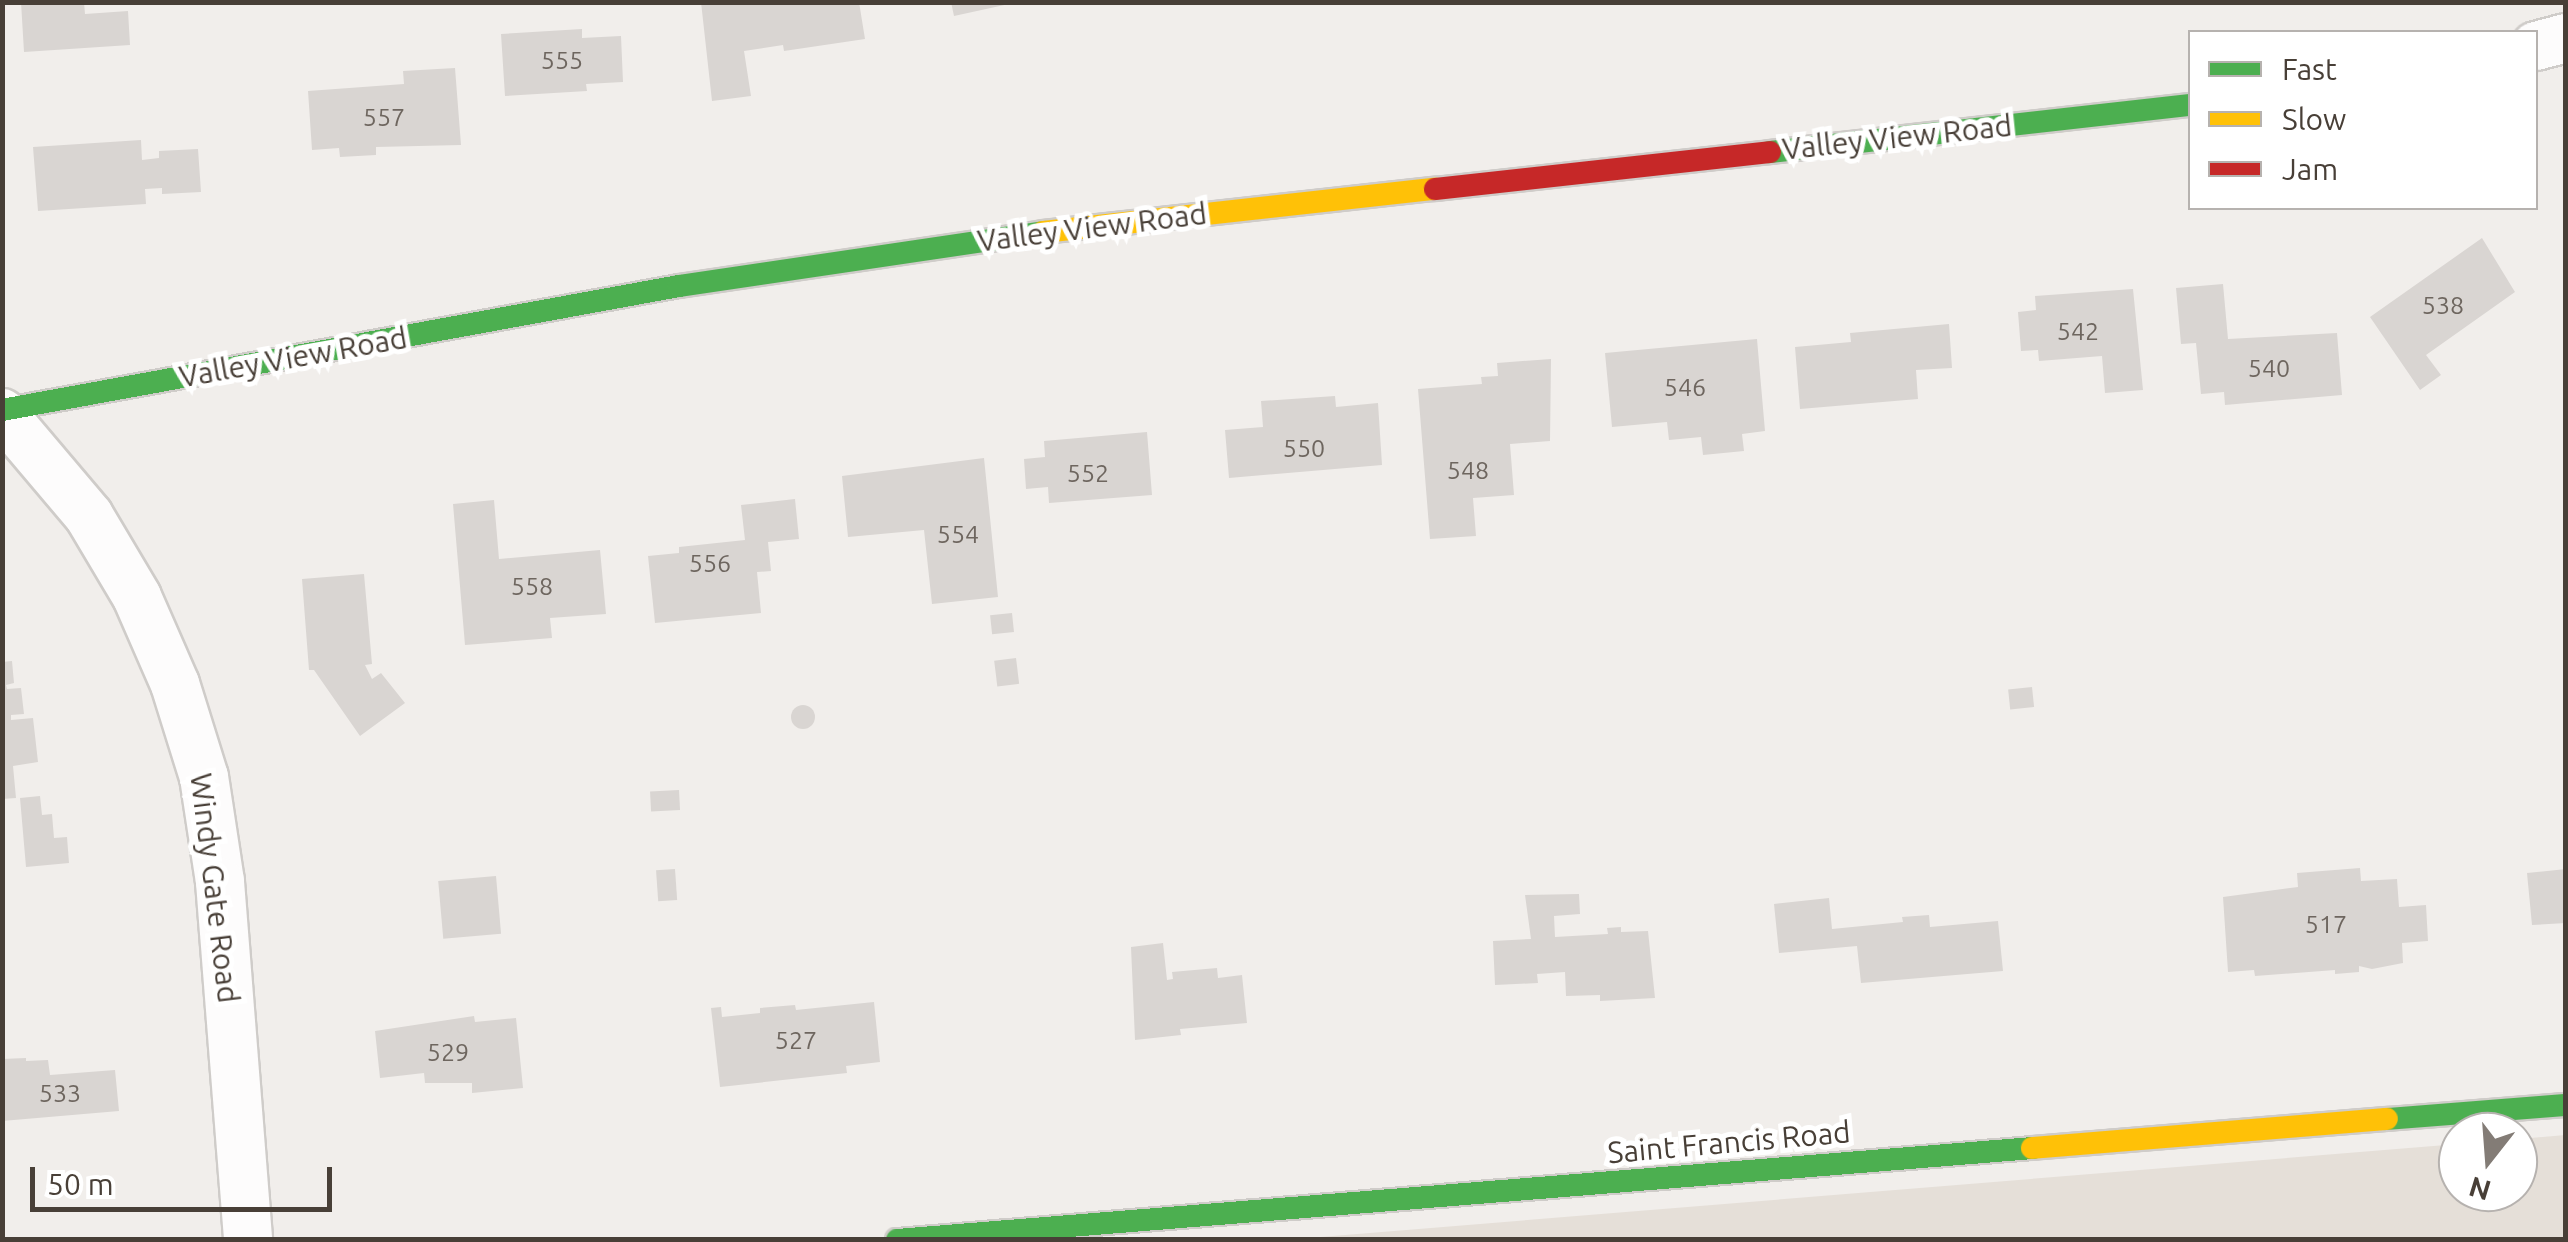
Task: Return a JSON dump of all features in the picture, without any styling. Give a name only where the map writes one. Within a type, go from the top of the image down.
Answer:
[{"type":"street","points":[[2538,45],[2566,38]]},
{"type":"street","name":"Valley View Road","points":[[2,412],[679,286],[1000,237],[2188,105]]},
{"type":"street","name":"Windy Gate Road","points":[[2,412],[90,516],[137,597],[175,684],[204,776],[220,882],[248,1240]]},
{"type":"street","name":"Saint Francis Road","points":[[898,1240],[2566,1104]]},
{"type":"shaded area","points":[[2565,1135],[2565,1239],[1296,1239],[2438,1146],[2438,1212],[2538,1212],[2538,1137]]},
{"type":"building","points":[[21,2],[84,2],[85,14],[128,11],[130,45],[24,52]]},
{"type":"building","points":[[701,2],[859,2],[865,39],[784,51],[783,45],[744,51],[751,96],[712,101]]},
{"type":"building","points":[[951,2],[1008,2],[1009,4],[954,16]]},
{"type":"building","points":[[582,29],[582,38],[621,36],[623,82],[586,84],[587,91],[505,96],[501,34]]},
{"type":"building","points":[[455,68],[461,145],[376,147],[376,155],[340,157],[339,148],[312,150],[308,91],[404,84],[403,71]]},
{"type":"building","points":[[141,140],[142,160],[159,158],[159,151],[198,149],[201,192],[162,194],[162,188],[145,189],[146,204],[38,211],[33,147]]},
{"type":"building","points":[[2482,238],[2515,292],[2426,355],[2441,375],[2420,390],[2370,317]]},
{"type":"building","points":[[2223,284],[2228,339],[2337,333],[2342,395],[2225,405],[2224,392],[2201,394],[2196,343],[2181,344],[2176,288]]},
{"type":"building","points":[[2133,289],[2143,390],[2105,393],[2102,356],[2039,361],[2038,350],[2021,351],[2018,312],[2036,310],[2035,296]]},
{"type":"building","points":[[1949,324],[1952,368],[1916,370],[1918,399],[1800,409],[1795,347],[1851,342],[1850,333]]},
{"type":"building","points":[[1757,339],[1765,431],[1742,434],[1744,451],[1703,455],[1701,437],[1669,440],[1667,422],[1612,427],[1605,353]]},
{"type":"building","points":[[1551,359],[1550,441],[1510,444],[1514,495],[1473,498],[1476,536],[1430,539],[1418,389],[1482,384],[1481,377],[1498,376],[1497,363]]},
{"type":"building","points":[[1335,396],[1336,407],[1378,403],[1382,465],[1229,478],[1225,430],[1263,427],[1261,401]]},
{"type":"building","points":[[1147,432],[1152,495],[1049,503],[1048,487],[1026,489],[1024,459],[1045,457],[1044,441]]},
{"type":"building","points":[[984,458],[998,597],[932,604],[924,530],[848,537],[842,476]]},
{"type":"building","points":[[795,499],[799,539],[768,542],[771,571],[757,572],[761,613],[655,623],[648,556],[679,553],[679,547],[745,540],[741,505]]},
{"type":"building","points":[[494,500],[499,559],[600,550],[606,614],[550,618],[552,638],[465,645],[453,504]]},
{"type":"building","points":[[364,574],[372,664],[365,665],[372,679],[381,673],[405,703],[360,736],[314,670],[309,670],[302,579]]},
{"type":"building","points":[[1012,613],[1014,632],[992,634],[990,615]]},
{"type":"building","points":[[1016,658],[1019,684],[997,686],[994,661]]},
{"type":"building","points":[[12,661],[14,683],[6,685],[7,689],[21,688],[24,714],[11,715],[11,720],[33,718],[38,762],[13,766],[16,798],[2,799],[2,662]]},
{"type":"building","points":[[2032,687],[2034,707],[2010,709],[2008,690]]},
{"type":"building","points":[[803,705],[812,708],[812,726],[803,729],[794,726],[791,717],[794,708]]},
{"type":"building","points":[[679,790],[680,810],[651,811],[650,792]]},
{"type":"building","points":[[40,796],[42,815],[52,814],[54,838],[67,837],[69,863],[26,867],[20,798]]},
{"type":"building","points":[[2360,868],[2361,881],[2397,879],[2399,907],[2426,905],[2428,941],[2402,943],[2403,963],[2372,969],[2359,966],[2359,972],[2335,974],[2335,970],[2255,976],[2254,970],[2228,972],[2223,897],[2298,887],[2297,873]]},
{"type":"building","points":[[675,869],[677,900],[658,901],[656,870]]},
{"type":"building","points":[[2566,869],[2566,923],[2532,925],[2527,873]]},
{"type":"building","points":[[496,876],[501,934],[443,939],[438,881]]},
{"type":"building","points":[[1579,894],[1580,914],[1554,916],[1555,937],[1608,934],[1607,928],[1621,927],[1621,932],[1648,931],[1655,998],[1600,1001],[1600,995],[1566,996],[1565,972],[1537,974],[1538,983],[1495,985],[1493,941],[1531,939],[1525,895]]},
{"type":"building","points":[[1829,898],[1832,929],[1903,922],[1902,917],[1929,915],[1930,927],[1998,921],[2003,971],[1861,983],[1857,946],[1779,953],[1774,904]]},
{"type":"building","points":[[1163,943],[1167,980],[1173,979],[1172,972],[1217,968],[1218,978],[1242,975],[1247,1023],[1180,1029],[1181,1035],[1135,1040],[1131,947]]},
{"type":"building","points":[[874,1002],[880,1062],[846,1066],[847,1073],[720,1087],[711,1008],[721,1007],[722,1017],[760,1013],[760,1008],[795,1005],[796,1010]]},
{"type":"building","points":[[474,1016],[475,1022],[516,1018],[523,1088],[472,1093],[472,1083],[425,1083],[424,1073],[380,1078],[375,1031]]},
{"type":"building","points":[[2,1059],[48,1060],[50,1075],[115,1070],[119,1111],[2,1121]]},
{"type":"traffic: fast","points":[[1770,152],[2188,105]]},
{"type":"traffic: fast","points":[[2,410],[679,286],[1043,232]]},
{"type":"traffic: fast","points":[[2387,1119],[2566,1105]]},
{"type":"traffic: fast","points":[[897,1240],[2032,1148]]},
{"type":"traffic: slow","points":[[1043,232],[1435,189]]},
{"type":"traffic: slow","points":[[2032,1148],[2387,1119]]},
{"type":"traffic: jam","points":[[1435,189],[1770,152]]}]
